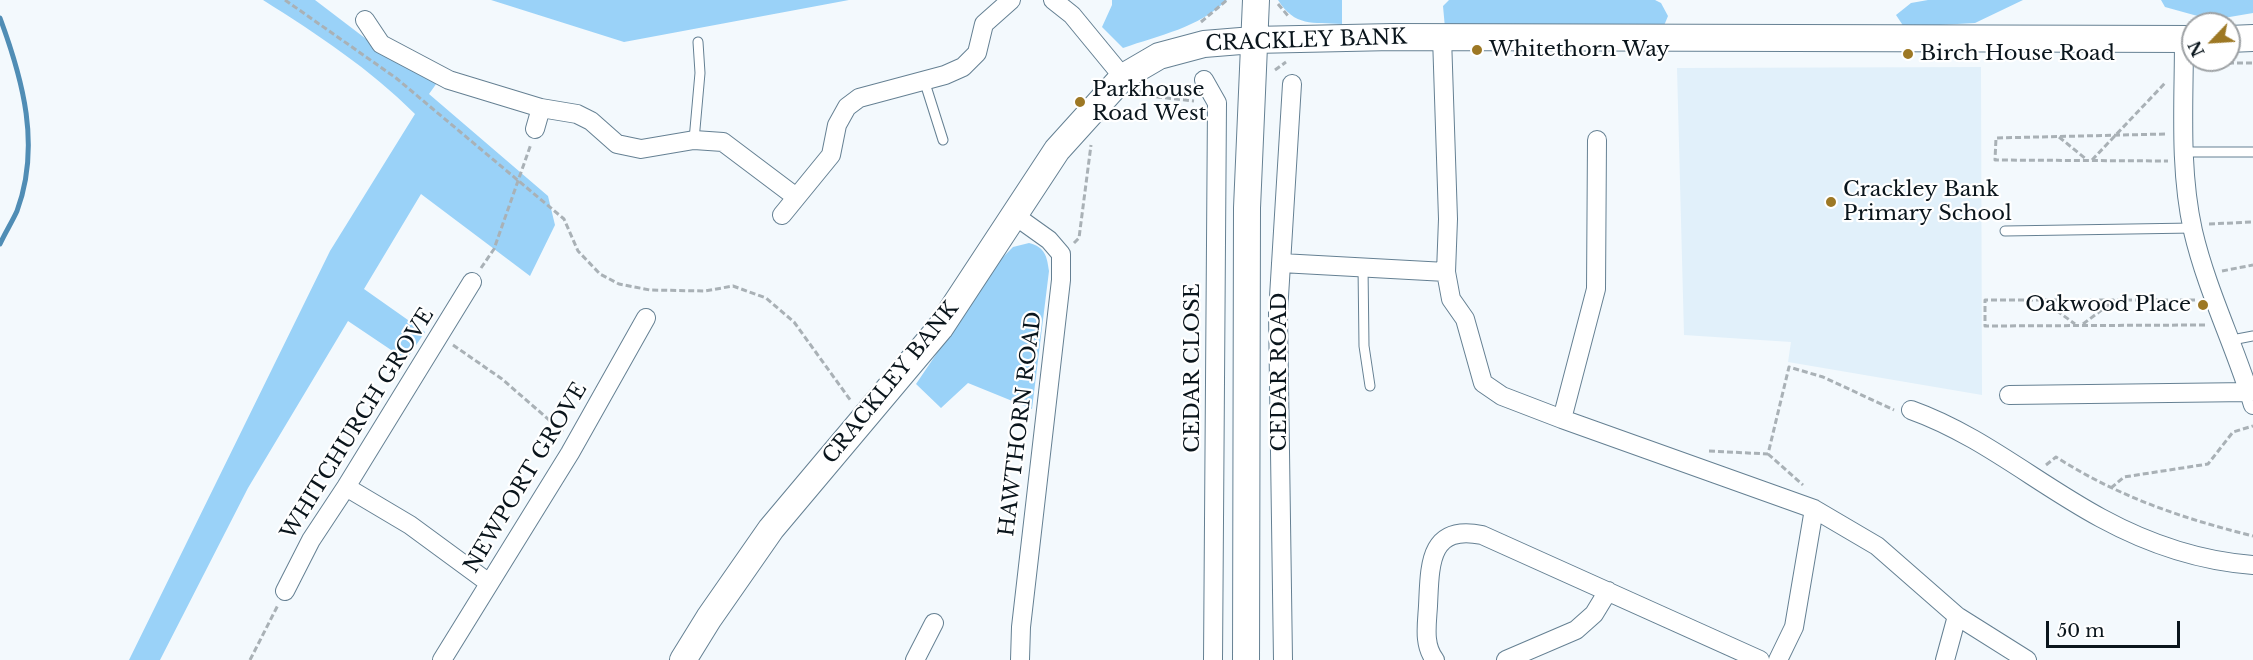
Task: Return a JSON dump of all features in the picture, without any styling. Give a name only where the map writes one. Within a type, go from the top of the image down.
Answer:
[{"type":"street","points":[[782,215],[831,155],[837,125],[847,107],[859,98],[954,71],[971,60],[976,53],[984,24],[1011,0]]},
{"type":"street","points":[[1053,0],[1072,15],[1123,77]]},
{"type":"street","points":[[1253,40],[1256,0]]},
{"type":"street","points":[[365,20],[381,44],[449,80],[541,108],[577,114],[591,121],[617,144],[641,149],[693,140],[723,142],[796,198]]},
{"type":"street","points":[[1442,37],[1446,272],[1451,299],[1465,319],[1483,383],[1502,396],[1688,464],[1812,500],[1877,546],[1957,616],[2027,660]]},
{"type":"street","name":"CRACKLEY BANK","points":[[683,660],[709,618],[771,529],[940,328],[1057,150],[1123,77],[1140,64],[1183,48],[1253,40],[1442,37],[2181,47]]},
{"type":"street","name":"CEDAR ROAD","points":[[1246,660],[1247,208],[1253,40]]},
{"type":"street","points":[[2009,395],[2251,399],[2229,333],[2205,275],[2193,227],[2182,133],[2186,72]]},
{"type":"street","name":"CEDAR CLOSE","points":[[1204,80],[1217,103],[1213,660]]},
{"type":"street","name":"CEDAR ROAD","points":[[1282,660],[1278,313],[1286,93]]},
{"type":"street","points":[[536,129],[541,108]]},
{"type":"street","points":[[1562,419],[1596,289],[1597,141]]},
{"type":"street","name":"HAWTHORN ROAD","points":[[1014,215],[1049,240],[1061,254],[1061,280],[1021,627],[1020,660]]},
{"type":"street","points":[[1281,263],[1446,272]]},
{"type":"street","name":"WHITCHURCH GROVE","points":[[285,591],[311,540],[472,282]]},
{"type":"street","name":"NEWPORT GROVE","points":[[442,660],[575,443],[646,318]]},
{"type":"street","points":[[1911,410],[1943,421],[1975,438],[2101,518],[2146,540],[2223,562],[2253,565]]},
{"type":"street","points":[[1214,475],[1246,477]]},
{"type":"street","points":[[346,487],[410,525],[489,583]]},
{"type":"street","points":[[1778,660],[1794,627],[1812,500]]},
{"type":"street","points":[[1435,660],[1431,655],[1427,637],[1430,561],[1441,542],[1463,531],[1482,535],[1760,660]]},
{"type":"street","points":[[1506,660],[1576,630],[1594,614],[1608,591]]},
{"type":"street","points":[[1945,660],[1957,616]]},
{"type":"street","points":[[915,660],[934,623]]},
{"type":"lane","points":[[693,140],[700,73],[698,42]]},
{"type":"lane","points":[[924,80],[943,140]]},
{"type":"lane","points":[[2184,157],[2253,152]]},
{"type":"lane","points":[[2005,231],[2193,227]]},
{"type":"lane","points":[[1363,267],[1364,346],[1370,386]]},
{"type":"lane","points":[[2229,333],[2253,336]]},
{"type":"path","points":[[285,0],[396,78],[564,219],[578,251],[600,274],[619,284],[650,290],[694,291],[733,286],[766,298],[794,322],[865,419]]},
{"type":"path","points":[[1275,0],[1285,15],[1292,19]]},
{"type":"path","points":[[2089,161],[2116,135],[2181,54]]},
{"type":"path","points":[[1123,77],[1149,96],[1217,103]]},
{"type":"path","points":[[472,282],[494,249],[536,129]]},
{"type":"path","points":[[2182,133],[1995,138],[1995,160],[2089,161],[2184,157]]},
{"type":"path","points":[[2058,136],[2089,161]]},
{"type":"path","points":[[2193,227],[2253,222]]},
{"type":"path","points":[[2205,275],[2253,265]]},
{"type":"path","points":[[2215,300],[1985,300],[1986,326],[2079,326],[2229,333]]},
{"type":"path","points":[[2041,300],[2079,326]]},
{"type":"path","points":[[2079,326],[2115,300]]},
{"type":"path","points":[[439,336],[502,380],[575,443]]},
{"type":"path","points":[[1768,454],[1789,367],[1823,377],[1908,417],[1911,410]]},
{"type":"path","points":[[2111,488],[2124,477],[2208,464],[2233,432],[2253,426]]},
{"type":"path","points":[[1688,464],[1700,451],[1768,454],[1812,500]]},
{"type":"path","points":[[2034,477],[2056,457],[2111,488],[2192,521],[2253,536]]},
{"type":"path","points":[[250,660],[285,591]]},
{"type":"shaded area","points":[[263,0],[315,0],[378,48],[439,80],[429,94],[548,196],[555,225],[530,276],[421,194],[364,289],[425,332],[406,360],[348,321],[248,488],[160,660],[129,660],[330,251],[415,114],[361,67]]},
{"type":"shaded area","points":[[491,0],[849,0],[624,42]]},
{"type":"shaded area","points":[[1112,0],[1227,0],[1216,10],[1191,24],[1123,48],[1102,27]]},
{"type":"shaded area","points":[[1278,0],[1342,0],[1342,24],[1313,23],[1298,19],[1284,9]]},
{"type":"shaded area","points":[[1449,0],[1655,0],[1661,3],[1668,16],[1663,28],[1445,28],[1443,6]]},
{"type":"shaded area","points":[[1928,0],[2023,0],[1975,23],[1904,27],[1896,15],[1911,3]]},
{"type":"shaded area","points":[[2161,0],[2253,0],[2253,13],[2241,15],[2241,12],[2183,12],[2165,7]]},
{"type":"shaded area","name":"Crackley Bank Primary School","points":[[1981,67],[1982,395],[1788,362],[1791,342],[1684,335],[1677,68]]},
{"type":"shaded area","points":[[1029,243],[1042,250],[1049,271],[1032,409],[968,383],[941,408],[916,384],[1000,260],[1013,247]]},
{"type":"waterway","points":[[0,18],[22,89],[28,138],[28,162],[24,187],[17,211],[0,244]]},
{"type":"place","name":"Whitethorn Way","points":[[1477,50]]},
{"type":"place","name":"Birch House Road","points":[[1908,54]]},
{"type":"place","name":"Parkhouse Road West","points":[[1080,102]]},
{"type":"place","name":"Crackley Bank Primary School","points":[[1831,202]]},
{"type":"place","name":"Oakwood Place","points":[[2203,305]]}]
